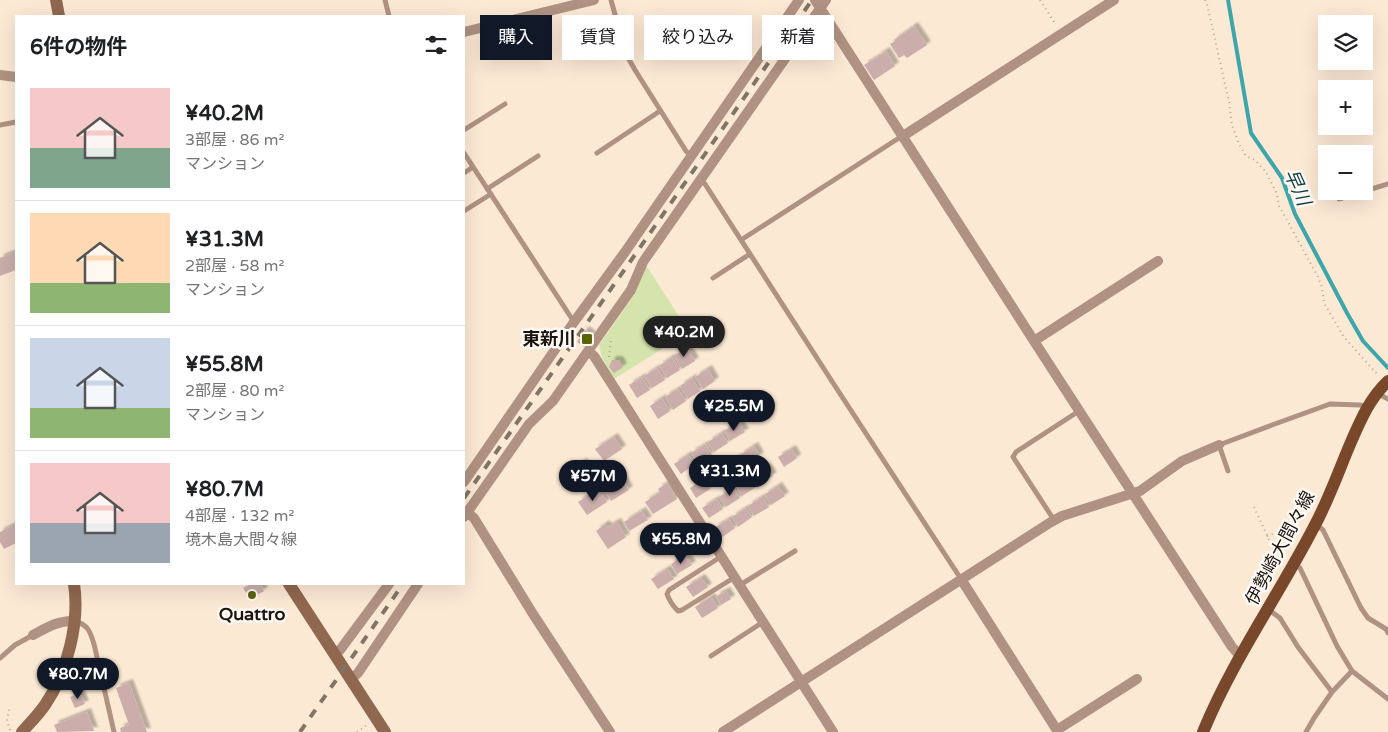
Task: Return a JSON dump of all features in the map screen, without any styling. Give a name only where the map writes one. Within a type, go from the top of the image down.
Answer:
[{"type":"main road","points":[[56,0],[59,15]]},
{"type":"main road","name":"伊勢崎大間々線","points":[[1203,732],[1240,656],[1316,524],[1367,407],[1382,396],[1387,382]]},
{"type":"main road","points":[[22,732],[46,704],[68,654],[76,602],[74,585]]},
{"type":"main road","points":[[290,585],[384,732]]},
{"type":"street","points":[[465,32],[594,0]]},
{"type":"street","points":[[465,481],[800,0]]},
{"type":"street","points":[[903,136],[1114,0]]},
{"type":"street","points":[[610,732],[533,614],[474,518],[465,514],[529,424],[553,401],[631,290],[643,262],[820,3],[1034,342],[1232,647],[1240,656]]},
{"type":"street","points":[[0,75],[15,77]]},
{"type":"street","points":[[1034,342],[1158,262]]},
{"type":"street","points":[[588,351],[594,356],[833,732]]},
{"type":"street","points":[[723,732],[1054,520],[1132,494],[1182,461],[1219,446]]},
{"type":"street","points":[[960,579],[1057,731],[1137,678]]},
{"type":"street","points":[[334,654],[340,650],[388,585]]},
{"type":"street","points":[[351,679],[358,674],[417,585]]},
{"type":"street","points":[[33,635],[60,622],[74,620]]},
{"type":"lane","points":[[385,0],[389,15]]},
{"type":"lane","points":[[611,0],[626,54],[660,111],[691,156]]},
{"type":"lane","points":[[465,129],[505,104]]},
{"type":"lane","points":[[597,153],[660,111]]},
{"type":"lane","points":[[0,125],[15,122]]},
{"type":"lane","points":[[741,240],[903,136]]},
{"type":"lane","points":[[465,155],[574,322]]},
{"type":"lane","points":[[465,210],[538,156]]},
{"type":"lane","points":[[465,172],[473,167]]},
{"type":"lane","points":[[700,180],[706,184],[960,579]]},
{"type":"lane","points":[[1373,188],[1388,184]]},
{"type":"lane","points":[[713,278],[750,254]]},
{"type":"lane","points":[[1228,471],[1219,446],[1272,424],[1330,404],[1367,407]]},
{"type":"lane","points":[[1054,520],[1013,457],[1016,452],[1079,411]]},
{"type":"lane","points":[[1316,524],[1324,530],[1368,618],[1386,629],[1388,633]]},
{"type":"lane","points":[[722,556],[669,590],[668,597],[678,611],[795,551]]},
{"type":"lane","points":[[1294,564],[1300,568],[1333,639],[1352,671],[1387,697]]},
{"type":"lane","points":[[1268,608],[1280,618],[1332,692]]},
{"type":"lane","points":[[74,620],[83,624],[91,633],[114,732]]},
{"type":"lane","points":[[711,656],[763,622]]},
{"type":"lane","points":[[0,658],[15,645],[33,635]]},
{"type":"lane","points":[[1306,732],[1332,692],[1352,671]]},
{"type":"path","points":[[1040,0],[1062,34]]},
{"type":"path","points":[[1205,0],[1229,102],[1232,124],[1239,144],[1246,156],[1255,160],[1266,172],[1277,194],[1279,206],[1322,287],[1324,303],[1344,338],[1387,382]]},
{"type":"path","points":[[607,335],[611,339],[608,358]]},
{"type":"path","points":[[1254,507],[1276,555]]},
{"type":"path","points":[[1267,536],[1283,530]]},
{"type":"path","points":[[10,706],[7,720],[10,732]]},
{"type":"green space","points":[[646,265],[689,332],[614,379],[602,358],[599,345],[635,294]]},
{"type":"building","points":[[914,26],[927,45],[907,58],[904,55],[899,58],[890,44]]},
{"type":"building","points":[[886,51],[895,66],[874,80],[864,65]]},
{"type":"building","points":[[15,252],[15,270],[0,276],[0,258]]},
{"type":"building","points":[[585,330],[592,335],[584,347],[577,342]]},
{"type":"building","points":[[687,348],[695,361],[682,369],[674,356]]},
{"type":"building","points":[[672,357],[680,370],[667,378],[659,366]]},
{"type":"building","points":[[612,360],[619,360],[623,367],[614,373],[609,367]]},
{"type":"building","points":[[657,368],[665,380],[652,388],[644,376]]},
{"type":"building","points":[[708,369],[715,381],[703,389],[695,377]]},
{"type":"building","points":[[642,377],[650,390],[637,398],[629,385]]},
{"type":"building","points":[[692,378],[700,391],[688,399],[680,386]]},
{"type":"building","points":[[678,389],[686,401],[673,410],[665,397]]},
{"type":"building","points":[[662,398],[670,411],[658,419],[650,406]]},
{"type":"building","points":[[738,422],[745,432],[730,441],[724,431]]},
{"type":"building","points":[[722,433],[728,443],[714,452],[708,442]]},
{"type":"building","points":[[614,437],[622,449],[604,461],[595,449]]},
{"type":"building","points":[[706,444],[712,454],[698,463],[691,453]]},
{"type":"building","points":[[754,446],[760,456],[746,465],[740,455]]},
{"type":"building","points":[[792,449],[797,458],[784,467],[778,457]]},
{"type":"building","points":[[688,455],[695,464],[681,474],[674,464]]},
{"type":"building","points":[[738,457],[744,467],[730,476],[724,466]]},
{"type":"building","points":[[583,462],[591,474],[568,488],[562,478],[566,475],[565,473]]},
{"type":"building","points":[[766,466],[773,476],[758,485],[752,476]]},
{"type":"building","points":[[721,468],[728,478],[713,487],[707,477]]},
{"type":"building","points":[[620,475],[629,490],[611,501],[602,486]]},
{"type":"building","points":[[750,477],[756,487],[742,496],[736,486]]},
{"type":"building","points":[[704,479],[710,489],[696,498],[690,488]]},
{"type":"building","points":[[667,483],[677,499],[653,514],[645,502],[660,492],[658,489]]},
{"type":"building","points":[[778,486],[785,496],[771,505],[764,495]]},
{"type":"building","points":[[734,488],[740,498],[726,507],[719,497]]},
{"type":"building","points":[[599,489],[607,502],[587,515],[578,502]]},
{"type":"building","points":[[762,497],[769,507],[754,516],[748,506]]},
{"type":"building","points":[[717,499],[723,509],[709,518],[702,508]]},
{"type":"building","points":[[746,508],[752,517],[738,527],[732,517]]},
{"type":"building","points":[[642,511],[648,520],[629,531],[624,522]]},
{"type":"building","points":[[729,519],[735,528],[721,538],[714,528]]},
{"type":"building","points":[[617,522],[626,537],[608,549],[596,531],[605,524],[608,527]]},
{"type":"building","points":[[15,524],[15,544],[4,549],[0,542],[0,532]]},
{"type":"building","points":[[685,555],[692,565],[677,574],[671,564]]},
{"type":"building","points":[[667,569],[674,579],[658,589],[651,579]]},
{"type":"building","points":[[701,578],[708,587],[693,597],[686,587]]},
{"type":"building","name":"Quattro","points":[[249,585],[261,585],[264,591],[250,599],[243,588]]},
{"type":"building","points":[[726,591],[731,599],[721,605],[716,596]]},
{"type":"building","points":[[711,597],[718,608],[702,618],[695,607]]},
{"type":"building","points":[[129,683],[147,732],[121,732],[120,728],[129,725],[116,688]]},
{"type":"building","points":[[80,693],[85,704],[75,708],[70,697]]},
{"type":"building","points":[[87,712],[94,731],[57,732],[54,725]]},
{"type":"waterway","name":"早川","points":[[1228,0],[1251,133],[1282,178],[1295,214],[1363,341],[1388,368]]},
{"type":"railway","points":[[465,497],[812,0]]},
{"type":"railway","points":[[300,732],[402,585]]},
{"type":"place","name":"東新川","points":[[587,339]]},
{"type":"place","name":"Quattro","points":[[252,595]]}]
